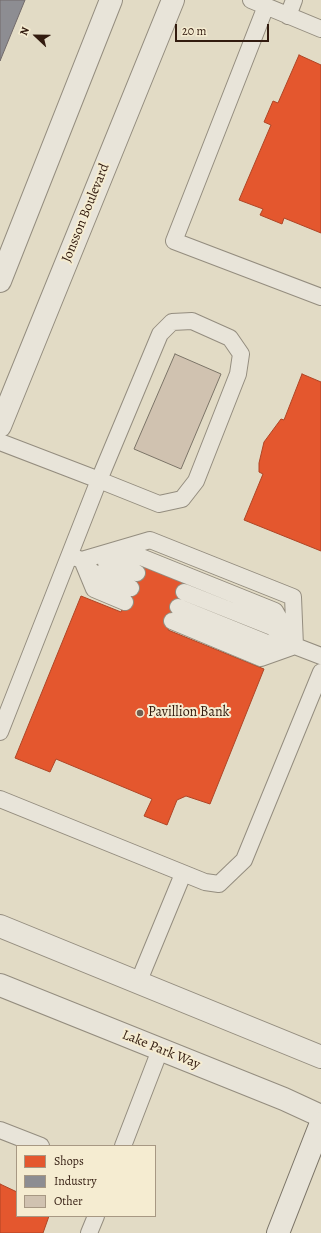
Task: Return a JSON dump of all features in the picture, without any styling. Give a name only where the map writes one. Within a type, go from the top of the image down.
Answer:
[{"type":"street","points":[[0,281],[111,0]]},
{"type":"street","name":"Jonsson Boulevard","points":[[0,426],[172,0]]},
{"type":"street","points":[[0,926],[321,1057]]},
{"type":"street","name":"Lake Park Way","points":[[0,985],[321,1116]]},
{"type":"street","points":[[278,1233],[321,1123]]},
{"type":"lane","points":[[251,0],[321,29]]},
{"type":"lane","points":[[288,16],[294,0]]},
{"type":"lane","points":[[266,6],[174,241],[321,297]]},
{"type":"lane","points":[[0,442],[99,480],[159,504],[182,499],[196,481],[238,374],[241,354],[230,338],[192,321],[172,322],[160,334],[99,480],[76,558],[0,732]]},
{"type":"lane","points":[[76,558],[150,540],[293,597],[295,646]]},
{"type":"lane","points":[[76,558],[141,557],[275,611],[295,646]]},
{"type":"lane","points":[[76,558],[111,563],[131,588],[94,589],[76,558]]},
{"type":"lane","points":[[184,592],[272,626],[295,646],[321,656]]},
{"type":"lane","points":[[175,614],[261,658],[295,646]]},
{"type":"lane","points":[[0,799],[183,874],[204,882],[219,884],[244,860],[321,672]]},
{"type":"lane","points":[[138,983],[183,874]]},
{"type":"lane","points":[[123,1145],[160,1050]]},
{"type":"lane","points":[[0,1130],[38,1145]]},
{"type":"lane","points":[[89,1233],[96,1217]]},
{"type":"building: Shops","points":[[299,55],[321,65],[321,233],[284,218],[282,224],[260,215],[263,209],[239,200],[271,125],[264,122],[273,101],[278,103]]},
{"type":"building: Shops","points":[[302,374],[321,382],[321,551],[244,520],[263,474],[259,472],[259,463],[264,442],[281,419],[284,420]]},
{"type":"building: Shops","name":"Pavillion Bank","points":[[143,559],[189,578],[168,630],[264,669],[210,804],[186,796],[177,800],[167,825],[144,816],[152,799],[56,759],[50,772],[15,758],[81,596],[121,612]]},
{"type":"building: Shops","points":[[0,1184],[16,1192],[16,1217],[49,1217],[43,1233],[0,1233]]},
{"type":"building: Industry","points":[[0,0],[25,0],[0,61]]},
{"type":"building: Other","points":[[175,354],[221,374],[181,469],[134,449]]},
{"type":"place","name":"Pavillion Bank","points":[[140,713]]}]
